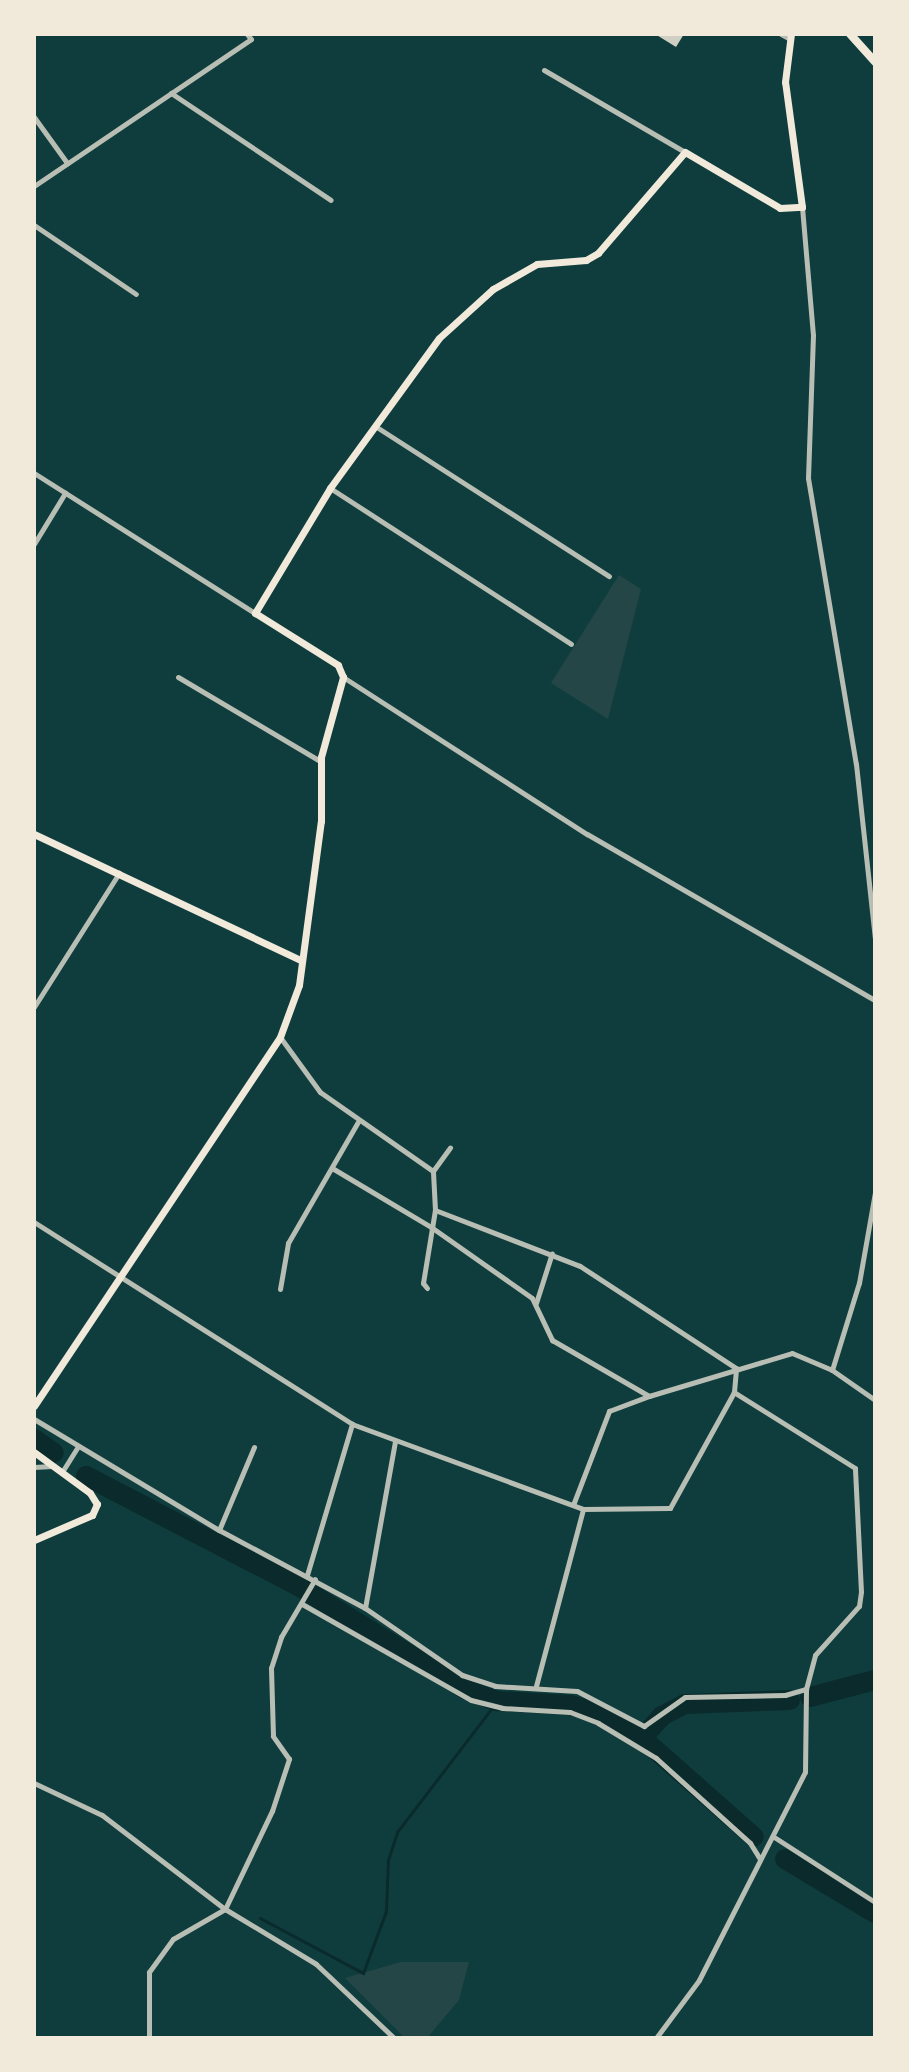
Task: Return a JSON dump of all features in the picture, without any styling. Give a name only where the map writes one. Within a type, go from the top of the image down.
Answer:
[{"type":"main road","points":[[850,34],[875,62]]},
{"type":"main road","points":[[34,1406],[118,1277],[140,1253],[280,1037],[299,985],[321,821],[321,761],[343,677],[338,665],[255,613],[330,488],[439,338],[471,306],[537,264],[586,260],[598,253],[685,152],[780,208],[802,207],[785,82],[791,36]]},
{"type":"main road","points":[[34,834],[301,960]]},
{"type":"main road","points":[[34,1452],[90,1493],[97,1504],[92,1515],[34,1540]]},
{"type":"street","points":[[34,186],[251,39],[247,34]]},
{"type":"street","points":[[781,34],[791,36]]},
{"type":"street","points":[[544,70],[685,152]]},
{"type":"street","points":[[171,93],[331,200]]},
{"type":"street","points":[[34,117],[67,163]]},
{"type":"street","points":[[802,207],[813,335],[808,478],[856,764],[875,940]]},
{"type":"street","points":[[35,228],[136,294]]},
{"type":"street","points":[[375,426],[609,576]]},
{"type":"street","points":[[34,473],[255,613]]},
{"type":"street","points":[[330,488],[571,644]]},
{"type":"street","points":[[34,544],[65,493]]},
{"type":"street","points":[[178,677],[321,761]]},
{"type":"street","points":[[343,677],[587,834],[875,1000]]},
{"type":"street","points":[[34,1007],[37,994],[119,872]]},
{"type":"street","points":[[280,1037],[320,1092],[358,1122],[433,1171]]},
{"type":"street","points":[[280,1289],[288,1243],[358,1122]]},
{"type":"street","points":[[427,1288],[423,1283],[435,1210],[433,1171],[450,1148]]},
{"type":"street","points":[[332,1168],[431,1227],[535,1304],[552,1340],[649,1396]]},
{"type":"street","points":[[832,1370],[859,1283],[875,1192]]},
{"type":"street","points":[[435,1210],[552,1253],[643,1305],[736,1368]]},
{"type":"street","points":[[34,1222],[352,1424],[583,1509],[670,1508],[734,1392],[736,1368]]},
{"type":"street","points":[[535,1304],[552,1253]]},
{"type":"street","points":[[573,1505],[609,1411],[649,1396],[792,1353],[832,1370],[875,1400]]},
{"type":"street","points":[[656,2038],[699,1980],[805,1772],[806,1689],[815,1655],[859,1606],[855,1468],[734,1392]]},
{"type":"street","points":[[34,1419],[77,1448],[219,1530],[365,1608],[462,1675],[495,1686],[536,1686],[577,1691],[644,1726],[685,1697],[785,1695],[806,1689]]},
{"type":"street","points":[[307,1575],[352,1424]]},
{"type":"street","points":[[365,1608],[395,1441]]},
{"type":"street","points":[[219,1530],[254,1447]]},
{"type":"street","points":[[62,1472],[77,1448]]},
{"type":"street","points":[[34,1467],[53,1466]]},
{"type":"street","points":[[536,1686],[583,1509]]},
{"type":"street","points":[[149,2038],[149,1972],[173,1939],[225,1909],[272,1811],[289,1759],[273,1736],[271,1668],[281,1637],[314,1579]]},
{"type":"street","points":[[302,1603],[471,1700],[502,1708],[570,1712],[598,1723],[656,1758],[750,1843],[760,1859]]},
{"type":"street","points":[[34,1783],[102,1815],[225,1909],[316,1964],[394,2038]]},
{"type":"street","points":[[774,1837],[875,1902]]},
{"type":"shaded area","points":[[619,575],[641,589],[608,719],[551,683]]},
{"type":"shaded area","points":[[401,1962],[469,1962],[459,2000],[427,2038],[405,2038],[345,1978]]},
{"type":"building","points":[[655,34],[684,34],[676,47]]},
{"type":"waterway","points":[[34,1439],[54,1453]]},
{"type":"waterway","points":[[86,1476],[300,1587],[465,1689],[497,1701],[570,1705],[596,1712],[642,1738],[754,1837]]},
{"type":"waterway","points":[[810,1697],[875,1680]]},
{"type":"waterway","points":[[642,1738],[662,1716],[685,1704],[790,1700]]},
{"type":"waterway","points":[[260,1918],[363,1973],[386,1911],[388,1860],[397,1832],[497,1701]]},
{"type":"waterway","points":[[785,1859],[875,1913]]}]
